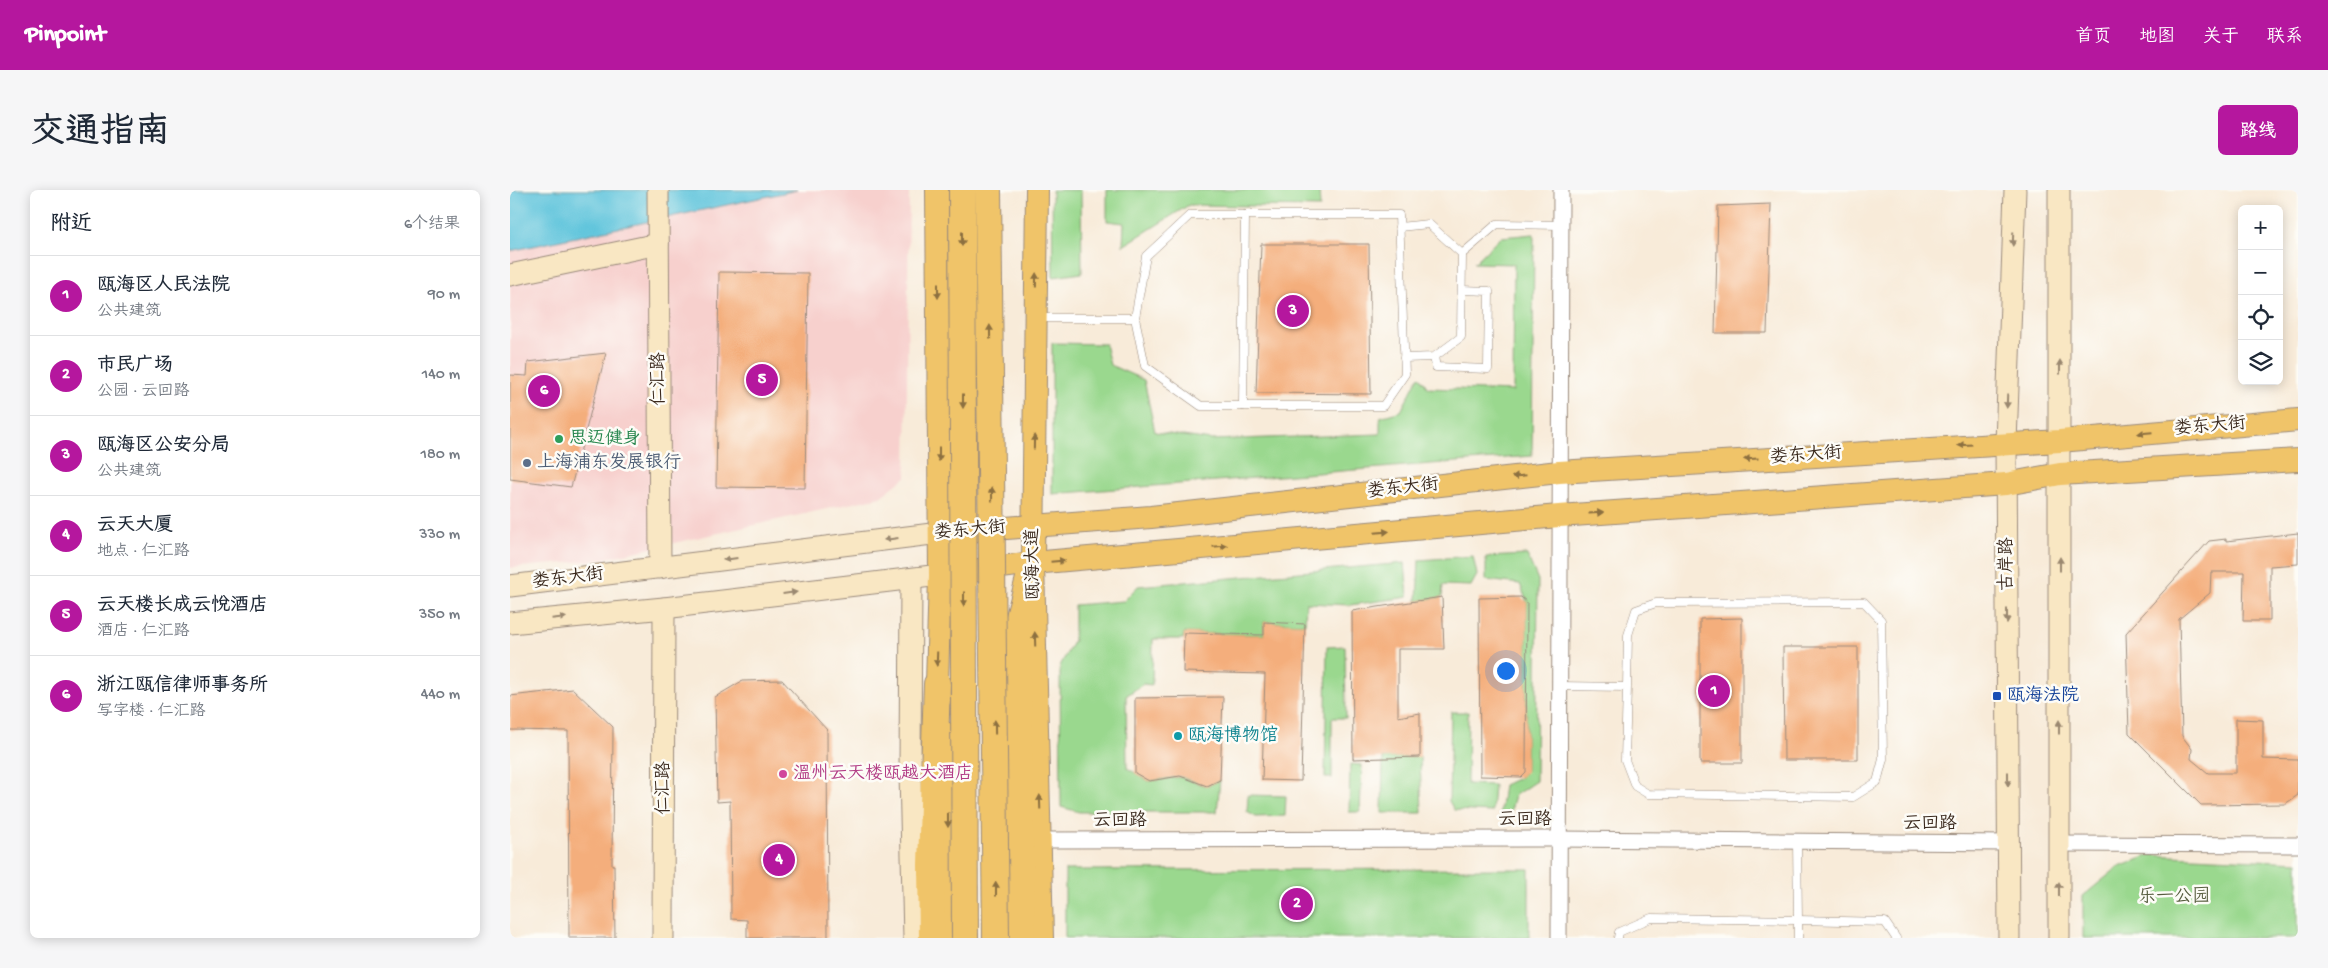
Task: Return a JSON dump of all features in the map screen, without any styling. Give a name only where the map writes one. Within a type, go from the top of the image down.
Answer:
[{"type":"highway","points":[[962,190],[965,938]]},
{"type":"highway","points":[[988,190],[996,938]]},
{"type":"highway","points":[[1022,938],[1017,626],[1033,563]]},
{"type":"highway","points":[[932,938],[931,865],[937,684]]},
{"type":"main road","points":[[937,190],[940,533],[937,684],[948,762],[949,938]]},
{"type":"main road","name":"瓯海大道","points":[[1037,190],[1033,563],[1042,938]]},
{"type":"main road","name":"娄东大街","points":[[940,533],[1160,516],[1559,472],[2060,441],[2298,420]]},
{"type":"main road","points":[[940,575],[1033,563],[1559,516],[2006,484],[2060,474],[2298,460]]},
{"type":"street","name":"仁汇路","points":[[658,190],[660,568]]},
{"type":"street","points":[[1559,938],[1561,190]]},
{"type":"street","name":"古岸路","points":[[2009,938],[2006,443],[2015,190]]},
{"type":"street","points":[[2059,190],[2059,938]]},
{"type":"street","points":[[510,275],[658,244]]},
{"type":"street","name":"娄东大街","points":[[510,586],[940,533]]},
{"type":"street","points":[[510,623],[664,608],[940,575]]},
{"type":"street","points":[[912,579],[910,774],[914,938]]},
{"type":"street","name":"仁汇路","points":[[663,938],[664,608]]},
{"type":"street","name":"云回路","points":[[1041,840],[1559,839],[2008,843]]},
{"type":"street","points":[[2059,844],[2298,845]]},
{"type":"lane","points":[[1190,215],[1399,215],[1399,227],[1405,374],[1383,406],[1201,406],[1145,366],[1135,318],[1146,256],[1190,215]]},
{"type":"lane","points":[[1243,406],[1245,215]]},
{"type":"lane","points":[[1399,227],[1430,224],[1462,254],[1461,337],[1434,357],[1404,358]]},
{"type":"lane","points":[[1462,254],[1497,224],[1561,225]]},
{"type":"lane","points":[[1434,357],[1436,367],[1488,369],[1489,291],[1462,290]]},
{"type":"lane","points":[[1035,318],[1135,318]]},
{"type":"lane","points":[[1864,602],[1881,620],[1883,760],[1877,782],[1853,797],[1648,794],[1635,786],[1625,760],[1627,687],[1628,635],[1636,610],[1656,603],[1864,602]]},
{"type":"lane","points":[[1559,686],[1627,687]]},
{"type":"lane","points":[[1797,841],[1798,938]]},
{"type":"lane","points":[[1618,938],[1619,932],[1651,918],[1885,922],[1896,938]]},
{"type":"shaded area","points":[[510,190],[909,190],[906,477],[880,497],[598,560],[510,568]]},
{"type":"green space","points":[[1052,190],[1081,190],[1082,273],[1053,277]]},
{"type":"green space","points":[[1107,190],[1319,190],[1320,207],[1189,205],[1123,246],[1124,223],[1107,221]]},
{"type":"green space","points":[[1534,234],[1532,456],[1052,494],[1052,343],[1105,344],[1110,365],[1144,380],[1155,432],[1211,440],[1380,434],[1380,417],[1401,411],[1419,376],[1428,388],[1513,391],[1514,264],[1474,263],[1501,237]]},
{"type":"green space","points":[[1527,555],[1538,580],[1536,781],[1515,795],[1510,814],[1500,815],[1504,785],[1521,777],[1526,772],[1527,602],[1520,584],[1486,580],[1486,557]]},
{"type":"green space","points":[[1473,556],[1477,575],[1471,586],[1443,585],[1442,597],[1417,601],[1419,560]]},
{"type":"green space","points":[[1405,563],[1408,597],[1350,605],[1306,603],[1305,624],[1264,622],[1264,635],[1184,633],[1183,639],[1153,639],[1152,685],[1143,684],[1126,696],[1127,768],[1149,781],[1180,777],[1207,786],[1220,780],[1217,812],[1079,812],[1061,807],[1060,666],[1074,640],[1074,605],[1124,601],[1138,586]]},
{"type":"green space","points":[[1345,646],[1346,718],[1332,718],[1332,778],[1325,778],[1327,647]]},
{"type":"green space","points":[[1451,712],[1468,712],[1467,784],[1494,785],[1492,812],[1454,810],[1449,801]]},
{"type":"green space","points":[[1420,757],[1422,813],[1382,813],[1383,758]]},
{"type":"green space","points":[[1350,764],[1362,765],[1360,812],[1349,812]]},
{"type":"green space","points":[[1248,795],[1286,796],[1285,816],[1256,817],[1247,812]]},
{"type":"green space","name":"乐一公园","points":[[2150,855],[2298,862],[2298,938],[2083,938],[2083,896],[2117,868]]},
{"type":"green space","points":[[1529,869],[1529,938],[1065,938],[1065,870]]},
{"type":"water","points":[[510,190],[797,190],[510,251]]},
{"type":"building","points":[[1771,204],[1767,333],[1715,333],[1718,206]]},
{"type":"building","points":[[1261,244],[1369,244],[1371,394],[1256,393]]},
{"type":"building","points":[[719,272],[808,273],[805,488],[716,487]]},
{"type":"building","points":[[606,353],[571,487],[510,479],[510,375],[527,376],[528,362]]},
{"type":"building","points":[[2298,533],[2298,564],[2270,566],[2270,621],[2243,621],[2244,572],[2211,572],[2210,593],[2179,619],[2182,736],[2192,749],[2191,759],[2208,773],[2236,773],[2236,719],[2263,720],[2263,759],[2298,760],[2298,795],[2285,804],[2201,805],[2129,733],[2126,633],[2209,541],[2226,539],[2226,541]]},
{"type":"building","points":[[1442,597],[1444,649],[1398,649],[1398,717],[1420,713],[1420,757],[1353,759],[1352,611]]},
{"type":"building","points":[[1521,597],[1527,602],[1526,772],[1521,777],[1480,776],[1479,598]]},
{"type":"building","points":[[1742,618],[1742,763],[1700,763],[1700,619]]},
{"type":"building","points":[[1264,622],[1305,624],[1301,781],[1262,780],[1265,674],[1183,672],[1184,633],[1264,635]]},
{"type":"building","points":[[1783,647],[1858,647],[1858,760],[1784,760]]},
{"type":"building","points":[[782,680],[827,730],[828,938],[747,938],[747,920],[731,919],[730,801],[717,802],[715,697],[742,681]]},
{"type":"building","points":[[573,689],[613,727],[612,865],[614,865],[615,938],[569,938],[568,731],[510,730],[510,696]]},
{"type":"building","name":"瓯海博物馆","points":[[1223,697],[1220,780],[1207,786],[1180,776],[1149,781],[1135,773],[1135,698]]},
{"type":"place","name":"瓯海区公安分局","points":[[1293,311]]},
{"type":"place","name":"云天楼长成云悦酒店","points":[[762,380]]},
{"type":"place","name":"浙江瓯信律师事务所","points":[[544,391]]},
{"type":"place","name":"思迈健身","points":[[559,439]]},
{"type":"place","name":"上海浦东发展银行","points":[[527,463]]},
{"type":"place","name":"瓯海区人民法院","points":[[1714,691]]},
{"type":"place","name":"瓯海法院","points":[[1997,696]]},
{"type":"place","name":"瓯海博物馆","points":[[1178,736]]},
{"type":"place","name":"温州云天楼瓯越大酒店","points":[[783,774]]},
{"type":"place","name":"云天大厦","points":[[779,860]]},
{"type":"place","name":"市民广场","points":[[1297,904]]}]
